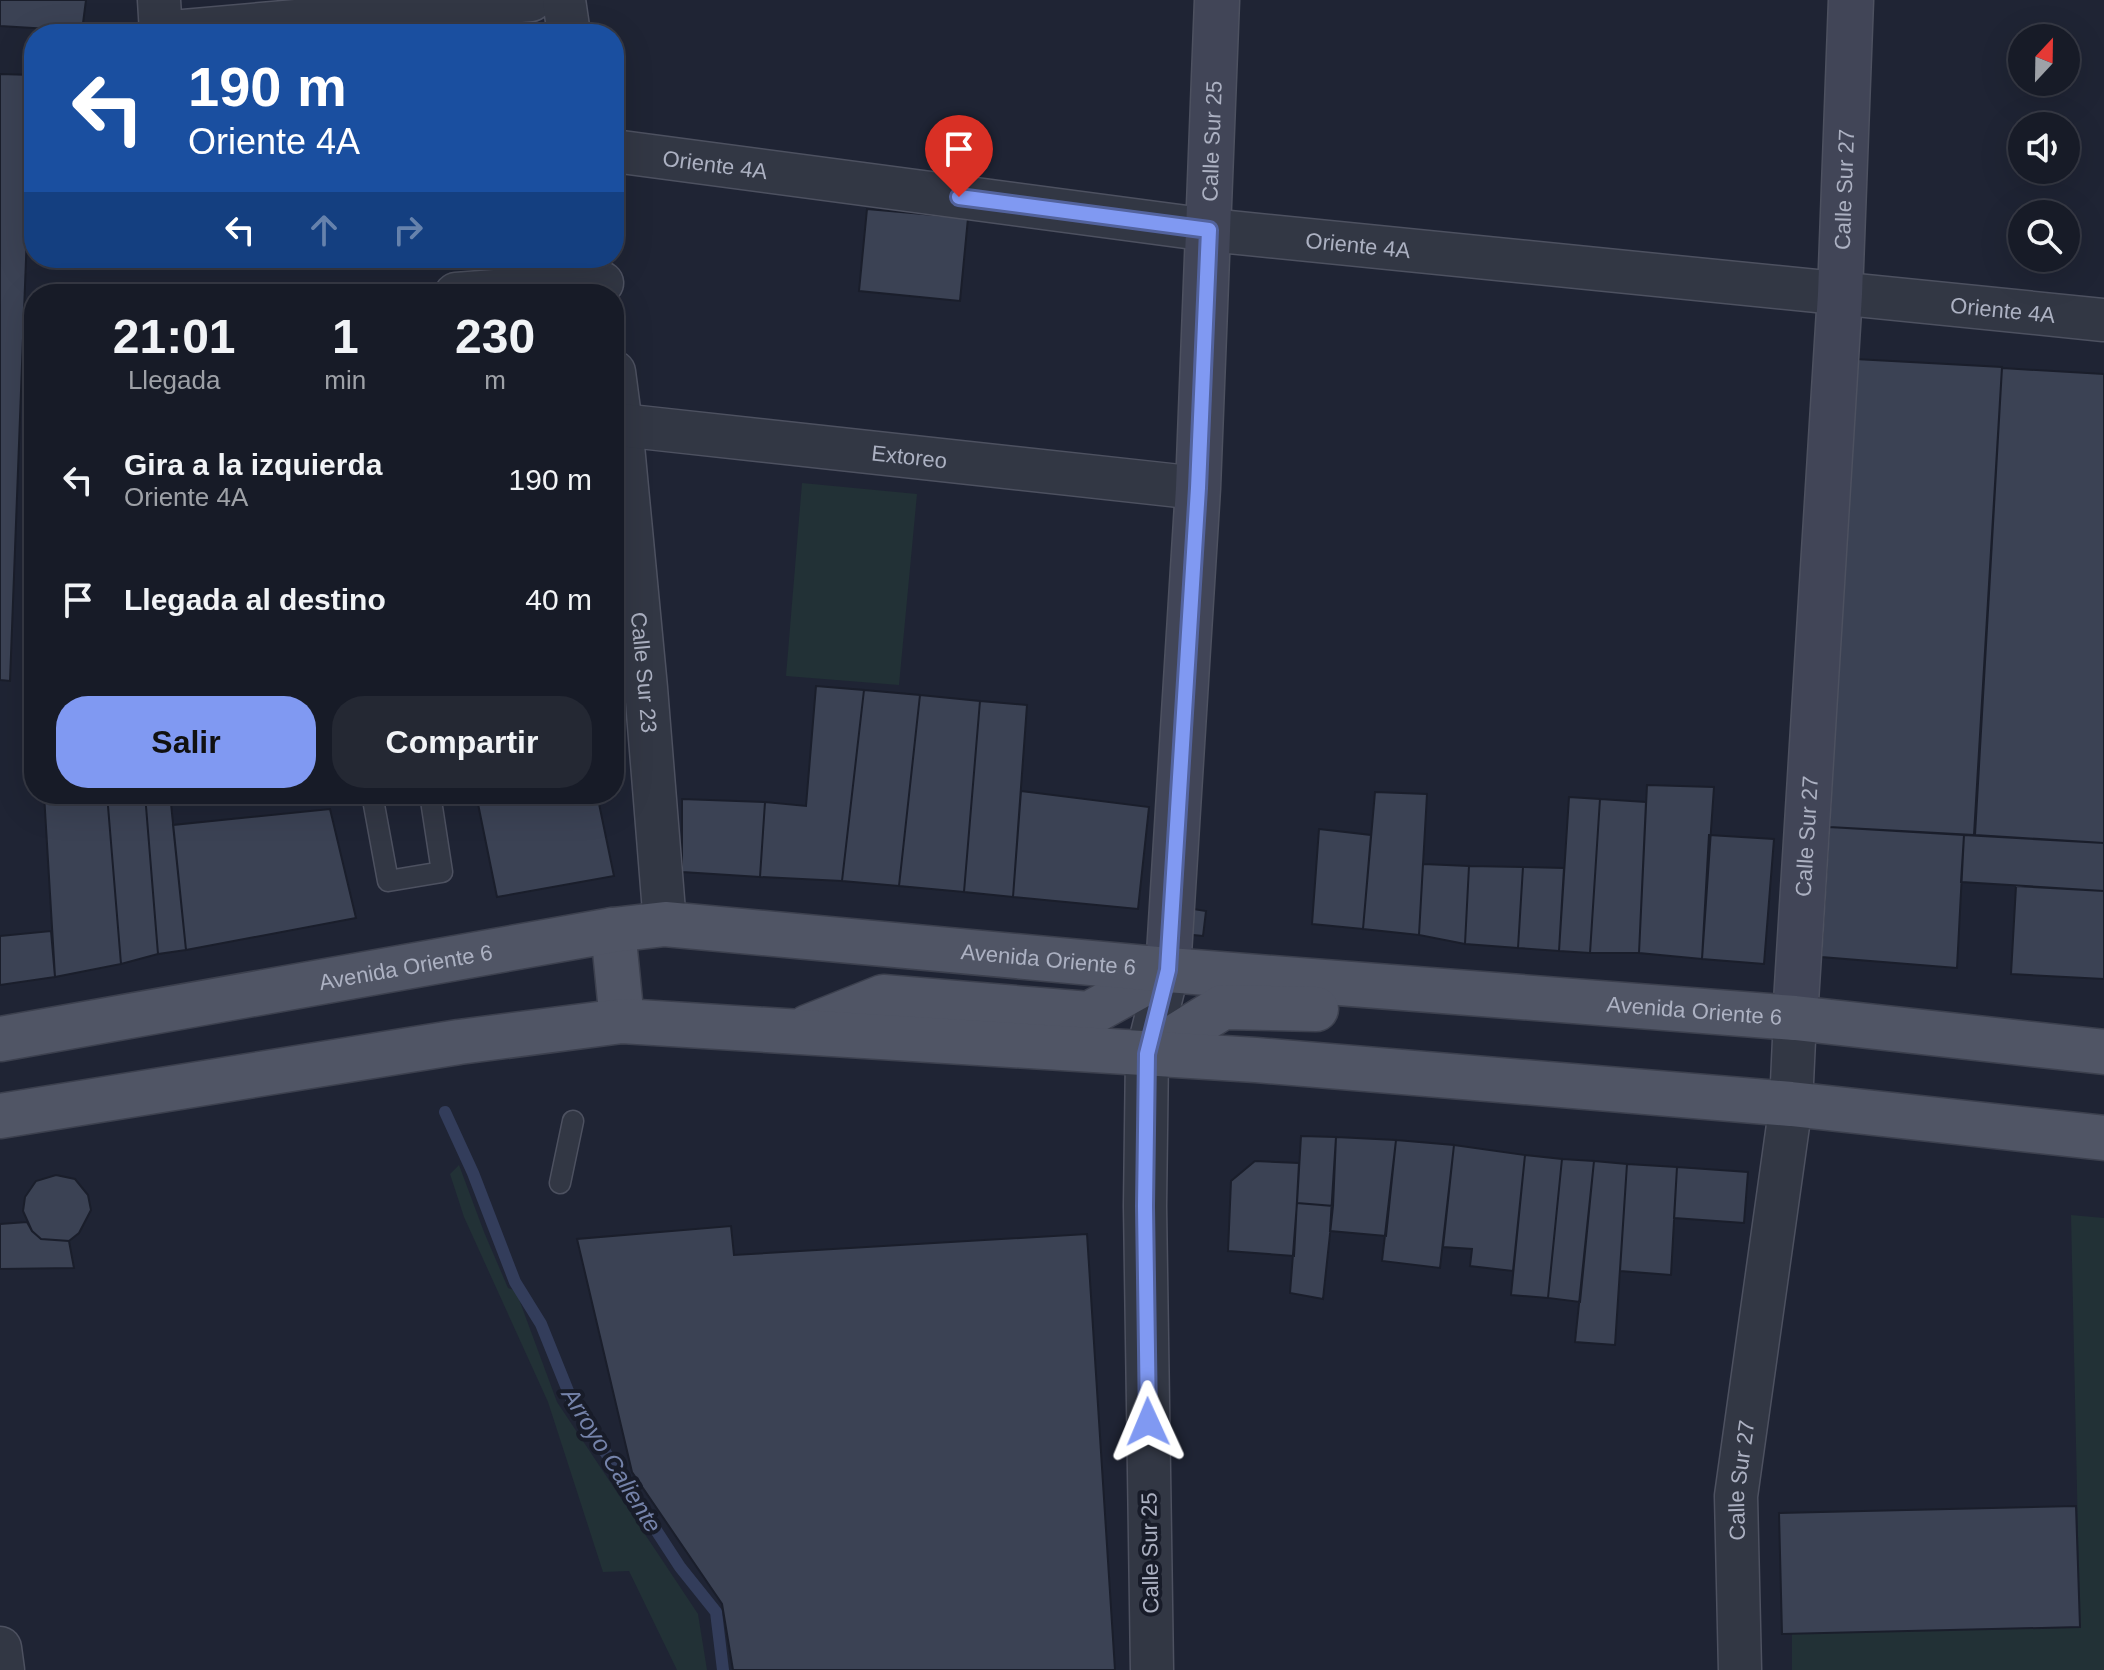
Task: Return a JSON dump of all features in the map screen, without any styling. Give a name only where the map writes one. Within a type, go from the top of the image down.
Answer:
[{"type":"main road","name":"Avenida Oriente 6","points":[[0,1039],[613,930],[665,924],[1168,970],[1795,1018],[2104,1052]]},
{"type":"main road","points":[[613,930],[622,1021]]},
{"type":"main road","points":[[796,1031],[883,997],[1089,1014],[1168,970]]},
{"type":"main road","points":[[1147,1054],[1223,1007],[1386,1010],[1422,990]]},
{"type":"main road","points":[[0,1116],[459,1042],[622,1021],[1256,1060],[1791,1104],[2104,1138]]},
{"type":"street","points":[[160,16],[531,0]]},
{"type":"street","points":[[564,0],[568,24]]},
{"type":"street","name":"Calle Sur 25","points":[[1152,1670],[1145,1206],[1147,1054],[1168,970],[1198,488],[1217,0]]},
{"type":"street","name":"Calle Sur 27","points":[[1740,1670],[1736,1496],[1791,1104],[1840,294],[1851,0]]},
{"type":"street","name":"Oriente 4A","points":[[624,152],[1209,230],[2104,320]]},
{"type":"street","points":[[547,284],[601,278]]},
{"type":"street","name":"Extoreo","points":[[624,425],[1198,488]]},
{"type":"street","name":"Calle Sur 23","points":[[624,514],[630,692],[665,924]]},
{"type":"street","points":[[0,1648],[3,1670]]},
{"type":"lane","points":[[374,804],[388,881],[442,872],[432,804]]},
{"type":"lane","points":[[560,1183],[573,1121]]},
{"type":"shaded area","points":[[802,483],[917,494],[899,685],[786,676]]},
{"type":"shaded area","points":[[459,1165],[508,1288],[516,1291],[557,1402],[698,1614],[707,1670],[677,1670],[629,1571],[603,1572],[548,1402],[464,1217],[450,1174]]},
{"type":"shaded area","points":[[2071,1215],[2104,1218],[2104,1670],[1792,1670],[1792,1634],[2080,1627]]},
{"type":"building","points":[[0,0],[86,0],[83,24],[0,26]]},
{"type":"building","points":[[0,74],[24,75],[26,268],[10,681],[0,680]]},
{"type":"building","points":[[867,209],[968,218],[960,301],[859,291]]},
{"type":"building","points":[[1855,359],[2002,367],[1974,835],[1829,827]]},
{"type":"building","points":[[2002,368],[2104,374],[2104,843],[1975,835]]},
{"type":"building","points":[[816,686],[864,690],[842,881],[760,877],[765,802],[806,806]]},
{"type":"building","points":[[864,690],[920,695],[899,886],[842,881]]},
{"type":"building","points":[[920,695],[980,701],[964,892],[899,886]]},
{"type":"building","points":[[980,701],[1027,705],[1013,897],[964,892]]},
{"type":"building","points":[[1647,785],[1714,787],[1702,959],[1639,953]]},
{"type":"building","points":[[1021,791],[1149,807],[1138,909],[1013,897]]},
{"type":"building","points":[[1375,792],[1427,794],[1419,935],[1363,929]]},
{"type":"building","points":[[1569,797],[1600,799],[1590,953],[1559,951]]},
{"type":"building","points":[[682,799],[765,802],[760,877],[682,872]]},
{"type":"building","points":[[1600,799],[1646,802],[1639,953],[1590,953]]},
{"type":"building","points":[[45,804],[108,804],[121,964],[55,977]]},
{"type":"building","points":[[108,804],[146,804],[158,954],[121,964]]},
{"type":"building","points":[[146,804],[171,804],[186,950],[158,954]]},
{"type":"building","points":[[478,804],[599,804],[614,876],[497,897]]},
{"type":"building","points":[[330,809],[356,918],[186,950],[173,825]]},
{"type":"building","points":[[1829,827],[1964,835],[1957,968],[1821,957]]},
{"type":"building","points":[[1319,829],[1371,835],[1363,929],[1312,924]]},
{"type":"building","points":[[1709,835],[1774,839],[1764,964],[1702,959]]},
{"type":"building","points":[[1964,835],[2104,843],[2104,891],[1961,882]]},
{"type":"building","points":[[1423,864],[1469,866],[1465,944],[1419,935]]},
{"type":"building","points":[[1469,866],[1523,867],[1518,948],[1465,944]]},
{"type":"building","points":[[1523,867],[1564,868],[1559,951],[1518,948]]},
{"type":"building","points":[[2016,886],[2104,891],[2104,979],[2011,974]]},
{"type":"building","points":[[1187,908],[1206,911],[1203,936],[1183,934]]},
{"type":"building","points":[[51,931],[55,977],[0,985],[0,936]]},
{"type":"building","points":[[1301,1136],[1336,1137],[1333,1206],[1297,1203]]},
{"type":"building","points":[[1336,1137],[1396,1140],[1386,1236],[1330,1231]]},
{"type":"building","points":[[1396,1140],[1454,1145],[1440,1268],[1382,1261]]},
{"type":"building","points":[[1454,1145],[1525,1155],[1513,1271],[1470,1266],[1472,1249],[1443,1247]]},
{"type":"building","points":[[1525,1155],[1562,1159],[1548,1298],[1511,1295]]},
{"type":"building","points":[[1562,1159],[1594,1161],[1580,1302],[1548,1298]]},
{"type":"building","points":[[1255,1161],[1299,1163],[1294,1256],[1228,1251],[1231,1181]]},
{"type":"building","points":[[1594,1161],[1627,1164],[1615,1345],[1575,1342]]},
{"type":"building","points":[[1627,1164],[1677,1167],[1671,1275],[1620,1271]]},
{"type":"building","points":[[1677,1167],[1748,1172],[1744,1223],[1674,1218]]},
{"type":"building","points":[[56,1175],[75,1179],[88,1195],[91,1210],[79,1233],[69,1241],[41,1239],[32,1231],[23,1211],[25,1197],[36,1181]]},
{"type":"building","points":[[1297,1203],[1333,1206],[1323,1299],[1290,1293]]},
{"type":"building","points":[[27,1222],[41,1239],[69,1241],[74,1268],[0,1269],[0,1224]]},
{"type":"building","points":[[731,1226],[734,1255],[1087,1234],[1115,1670],[733,1670],[722,1604],[632,1472],[577,1239]]},
{"type":"building","points":[[2076,1506],[2080,1627],[1782,1634],[1779,1513]]},
{"type":"waterway","name":"Arroyo Caliente","points":[[445,1112],[473,1173],[515,1282],[541,1324],[572,1401],[680,1567],[716,1612],[723,1670]]},
{"type":"route","points":[[959,197],[1209,230],[1198,488],[1168,970],[1147,1054],[1145,1206],[1148,1422]]}]
